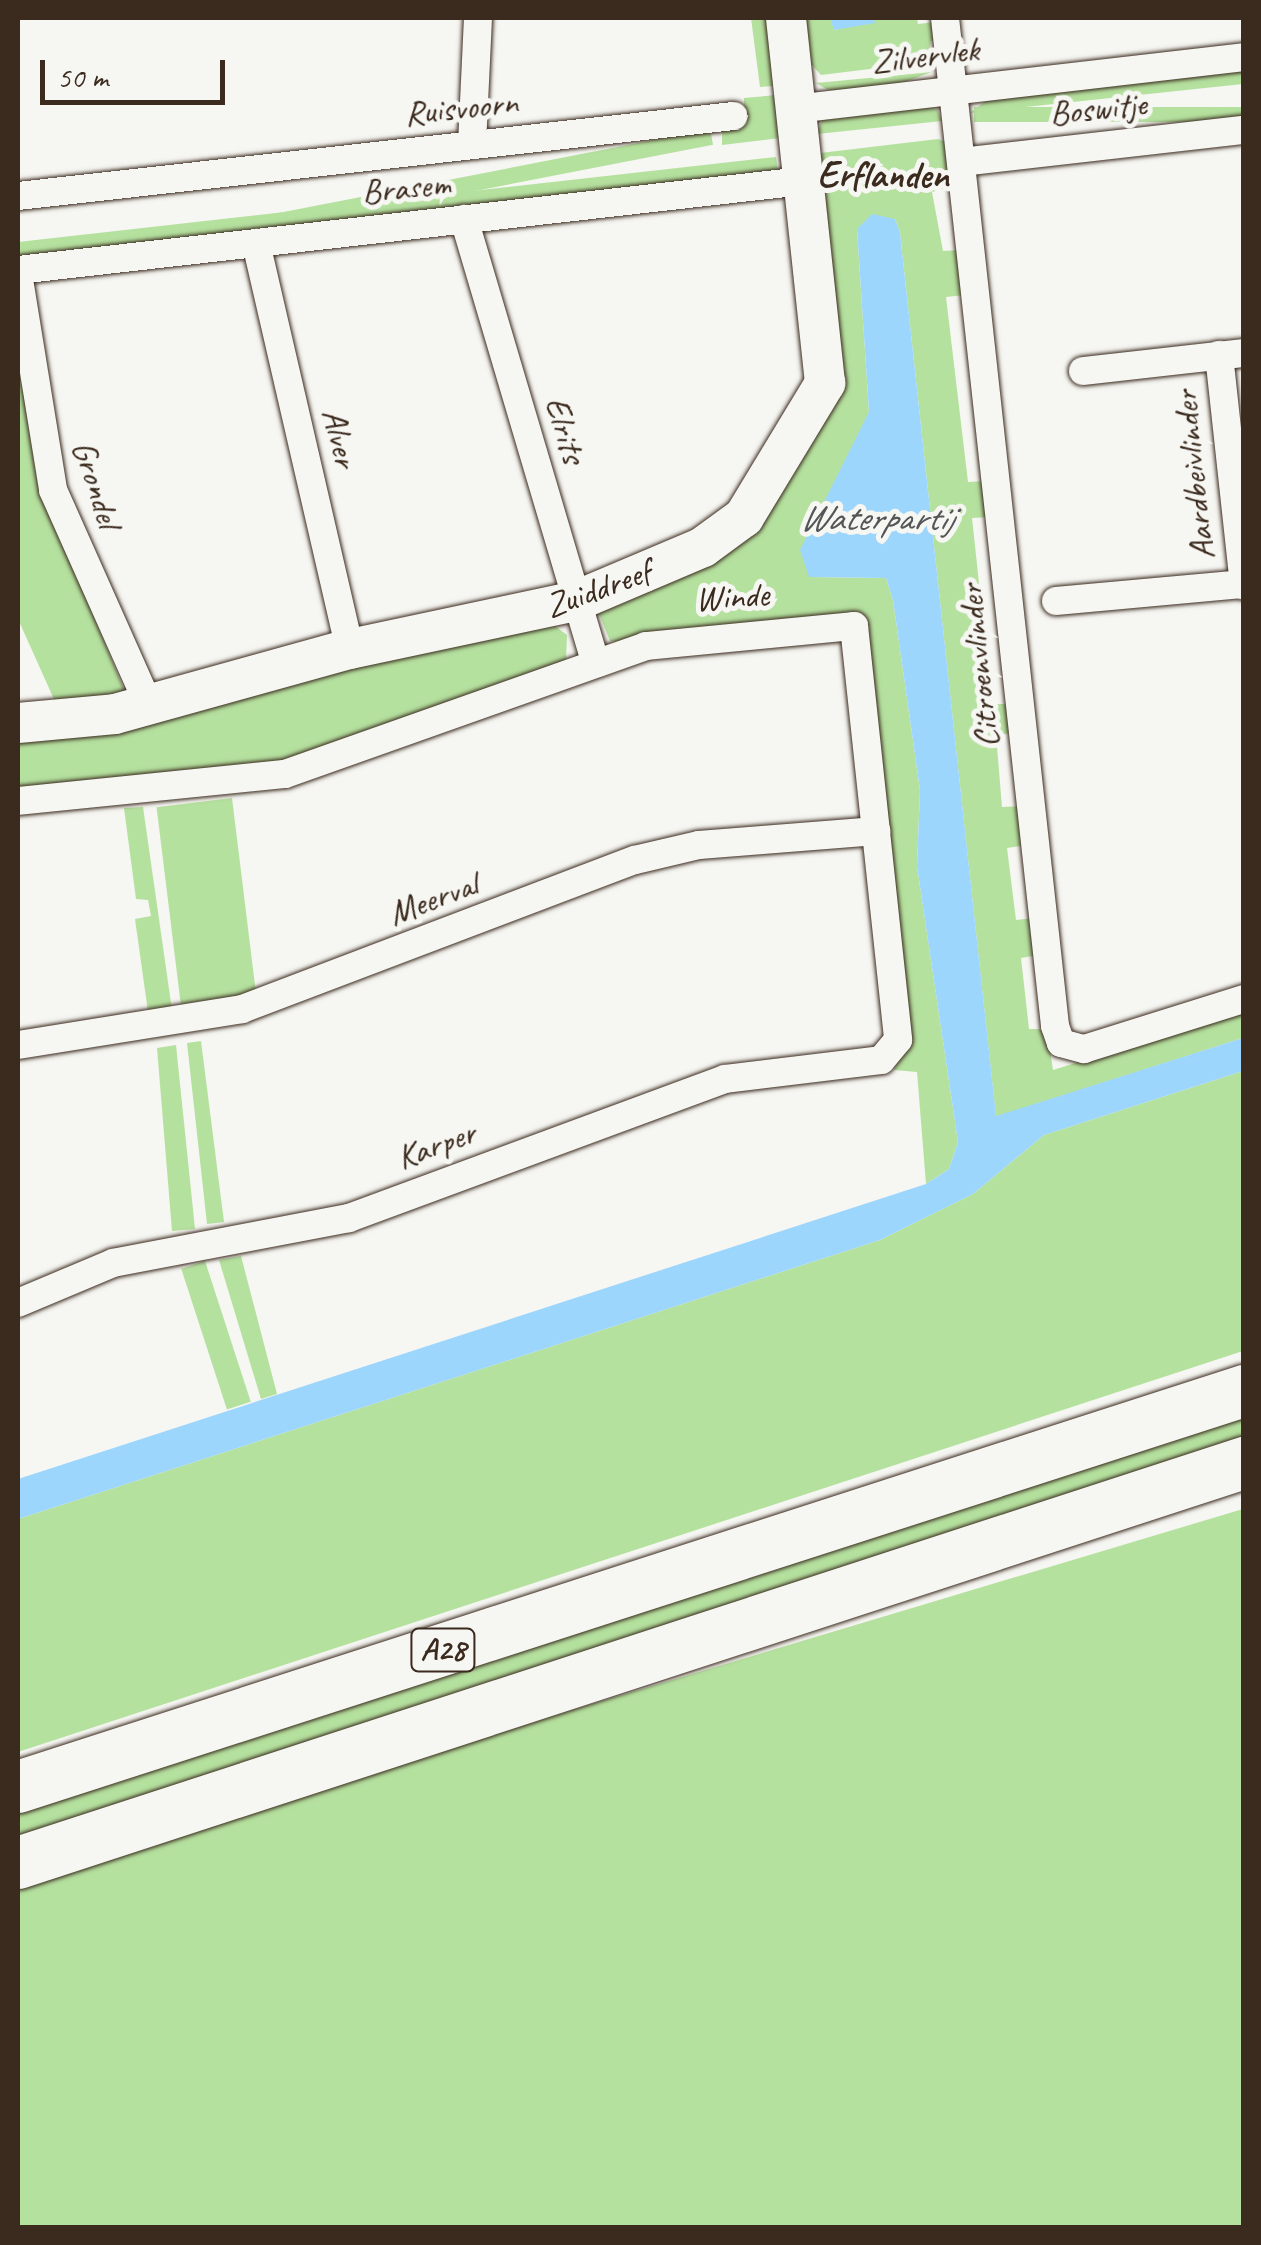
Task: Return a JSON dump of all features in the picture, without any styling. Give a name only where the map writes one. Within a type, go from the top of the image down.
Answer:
[{"type":"highway","name":"A28","points":[[18,1787],[1244,1391]]},
{"type":"highway","name":"A28","points":[[18,1862],[1244,1462]]},
{"type":"street","points":[[472,145],[478,18]]},
{"type":"street","name":"Zuiddreef","points":[[18,723],[149,706],[350,649],[576,601],[719,538],[754,506],[818,404],[825,383],[824,340],[786,18]]},
{"type":"street","name":"Citroenvlinder","points":[[945,18],[961,162],[1035,604],[1061,1043],[1084,1049],[1244,999]]},
{"type":"street","name":"Zilvervlek","points":[[795,109],[1244,57]]},
{"type":"street","name":"Ruisvoorn","points":[[18,196],[734,116]]},
{"type":"street","name":"Boswitje","points":[[961,162],[1244,130]]},
{"type":"street","name":"Brasem","points":[[18,271],[803,182]]},
{"type":"street","name":"Elrits","points":[[464,220],[594,662]]},
{"type":"street","name":"Alver","points":[[256,243],[350,649]]},
{"type":"street","name":"Grondel","points":[[18,271],[53,490],[149,706]]},
{"type":"street","points":[[1083,371],[1231,354]]},
{"type":"street","name":"Aardbeivlinder","points":[[1231,354],[1243,585]]},
{"type":"street","points":[[1035,604],[1243,585]]},
{"type":"street","name":"Winde","points":[[18,801],[286,774],[594,662],[672,640],[854,626],[898,1040],[881,1060]]},
{"type":"street","name":"Meerval","points":[[18,1044],[242,1009],[635,860],[699,845],[876,830]]},
{"type":"street","name":"Karper","points":[[18,1302],[113,1263],[349,1218],[725,1079],[881,1060]]},
{"type":"green space","points":[[751,18],[776,18],[774,86],[760,87]]},
{"type":"green space","points":[[805,18],[830,18],[835,30],[874,18],[917,18],[918,24],[936,22],[938,40],[931,41],[927,62],[821,75],[810,63]]},
{"type":"green space","points":[[1243,70],[1243,84],[970,113],[987,100]]},
{"type":"green space","points":[[932,72],[891,87],[828,90],[816,83]]},
{"type":"green space","points":[[777,95],[780,138],[722,145],[722,126],[744,124],[744,98]]},
{"type":"green space","points":[[922,106],[937,109],[942,121],[817,134],[823,118]]},
{"type":"green space","points":[[974,107],[1243,107],[1243,122],[974,122]]},
{"type":"green space","points":[[710,129],[713,145],[30,278],[27,262]]},
{"type":"green space","points":[[938,139],[949,143],[953,186],[932,192],[943,251],[960,250],[965,295],[946,297],[968,482],[986,481],[989,517],[972,518],[992,704],[1010,704],[1013,733],[996,735],[1002,807],[1022,806],[1027,845],[1007,848],[1016,920],[1034,918],[1038,955],[1021,958],[1029,1029],[1047,1029],[1053,1070],[1243,1010],[1243,1038],[996,1117],[900,233],[895,219],[857,229],[869,412],[809,577],[886,578],[893,600],[920,790],[917,866],[958,1142],[949,1169],[926,1184],[917,1072],[894,1070],[910,1038],[863,617],[626,642],[610,641],[599,614],[608,599],[732,547],[827,416],[812,154]]},
{"type":"green space","points":[[776,157],[778,172],[18,260],[18,242]]},
{"type":"green space","points":[[18,364],[40,485],[125,692],[57,706],[18,619]]},
{"type":"green space","points":[[555,626],[567,635],[566,661],[266,767],[18,791],[18,733],[353,659]]},
{"type":"green space","points":[[232,798],[256,995],[181,1004],[157,807]]},
{"type":"green space","points":[[143,807],[172,1010],[148,1012],[135,919],[151,916],[148,900],[136,899],[124,808]]},
{"type":"green space","points":[[201,1041],[224,1222],[207,1224],[187,1043]]},
{"type":"green space","points":[[176,1045],[195,1229],[172,1231],[157,1048]]},
{"type":"green space","points":[[1243,1071],[1243,1351],[18,1752],[18,1519],[880,1240],[973,1194],[1044,1135]]},
{"type":"green space","points":[[241,1256],[277,1394],[261,1399],[219,1260]]},
{"type":"green space","points":[[205,1261],[251,1402],[227,1409],[181,1269]]},
{"type":"green space","points":[[1243,1416],[1243,1448],[18,1849],[18,1808]]},
{"type":"green space","points":[[1243,1509],[1243,2227],[18,2227],[18,1888],[555,1715]]},
{"type":"water","points":[[830,18],[874,18],[875,23],[834,30]]},
{"type":"water","name":"Waterpartij","points":[[872,214],[895,219],[900,233],[996,1116],[1243,1038],[1243,1071],[1044,1135],[973,1194],[880,1240],[18,1519],[18,1479],[926,1184],[949,1169],[958,1142],[917,866],[920,790],[893,600],[886,578],[809,577],[800,550],[869,412],[857,229]]},
{"type":"district","name":"Erflanden","points":[[883,175]]}]
